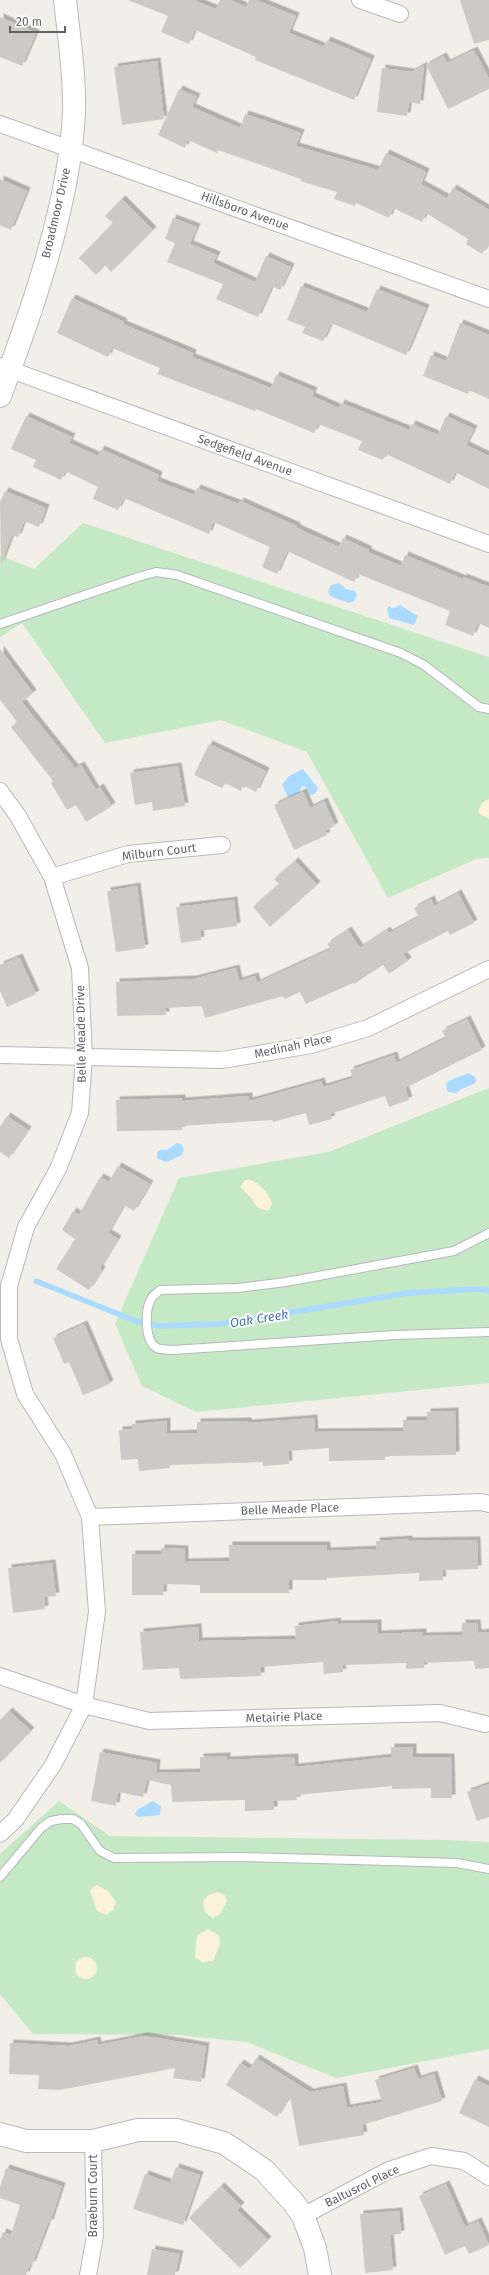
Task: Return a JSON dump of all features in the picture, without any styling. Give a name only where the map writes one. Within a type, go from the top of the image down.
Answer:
[{"type":"street","name":"Broadmoor Drive","points":[[0,396],[5,368],[46,256],[65,181],[74,112],[71,55],[65,0]]},
{"type":"street","points":[[360,0],[400,14]]},
{"type":"street","name":"Hillsboro Avenue","points":[[0,124],[489,299]]},
{"type":"street","name":"Sedgefield Avenue","points":[[5,368],[489,544]]},
{"type":"street","name":"Belle Meade Drive","points":[[0,791],[18,816],[52,877],[80,968],[84,1057],[80,1113],[58,1169],[26,1227],[9,1286],[9,1339],[24,1394],[63,1454],[90,1517],[97,1612],[84,1704],[53,1765],[15,1820],[0,1834]]},
{"type":"street","name":"Milburn Court","points":[[52,877],[128,854],[222,845]]},
{"type":"street","name":"Medinah Place","points":[[0,1055],[222,1060],[311,1045],[368,1028],[489,969]]},
{"type":"street","name":"Belle Meade Place","points":[[90,1517],[481,1502],[489,1504]]},
{"type":"street","name":"Metairie Place","points":[[0,1676],[84,1704],[149,1721],[440,1713],[485,1724]]},
{"type":"street","points":[[0,2134],[26,2141],[93,2141],[138,2130],[177,2130],[224,2143],[264,2170],[303,2216],[315,2248],[320,2275]]},
{"type":"street","name":"Braeburn Court","points":[[88,2275],[95,2236],[93,2141]]},
{"type":"street","name":"Baltusrol Place","points":[[303,2216],[389,2170],[431,2156],[464,2161],[489,2177]]},
{"type":"lane","points":[[0,624],[156,572],[177,575],[401,653],[424,665],[479,707],[489,709]]},
{"type":"lane","points":[[489,1233],[454,1251],[286,1282],[238,1288],[160,1290],[152,1298],[147,1309],[149,1336],[151,1342],[158,1348],[173,1350],[395,1335],[489,1332]]},
{"type":"lane","points":[[0,1878],[41,1828],[51,1821],[73,1819],[81,1824],[100,1851],[114,1858],[242,1857],[390,1861],[457,1863],[489,1869]]},
{"type":"green space","points":[[83,523],[489,657],[489,858],[476,859],[388,898],[307,752],[221,720],[105,743],[22,623],[0,637],[0,556],[34,569]]},
{"type":"green space","points":[[489,1088],[489,1383],[196,1412],[142,1386],[115,1324],[179,1178],[329,1152]]},
{"type":"green space","points":[[59,1801],[110,1836],[447,1840],[489,1842],[489,2049],[336,2078],[247,2042],[179,2035],[33,2034],[0,1994],[0,1854]]},
{"type":"sand","points":[[489,799],[489,819],[479,814],[479,809],[484,801]]},
{"type":"sand","points":[[245,1180],[254,1181],[262,1187],[268,1195],[272,1204],[268,1211],[258,1208],[240,1187]]},
{"type":"sand","points":[[97,1885],[109,1892],[116,1902],[113,1910],[106,1915],[97,1911],[90,1891]]},
{"type":"sand","points":[[217,1892],[225,1895],[227,1901],[220,1914],[213,1918],[205,1913],[203,1901],[207,1896]]},
{"type":"sand","points":[[208,1929],[219,1935],[220,1944],[213,1961],[202,1962],[195,1957],[197,1935]]},
{"type":"sand","points":[[86,1957],[94,1960],[97,1968],[94,1976],[86,1979],[78,1976],[75,1968],[78,1960]]},
{"type":"water","points":[[339,583],[346,589],[355,591],[357,595],[354,601],[349,603],[330,596],[328,592],[331,585]]},
{"type":"water","points":[[400,605],[418,616],[414,625],[389,618],[387,608],[390,606],[392,609]]},
{"type":"water","points":[[303,769],[318,788],[315,794],[309,795],[306,787],[302,786],[299,793],[288,797],[282,785],[289,776]]},
{"type":"water","points":[[469,1073],[475,1077],[476,1082],[456,1093],[448,1092],[446,1086],[448,1081]]},
{"type":"water","points":[[177,1143],[182,1145],[184,1149],[182,1155],[166,1162],[157,1158],[157,1153],[160,1150],[167,1150]]},
{"type":"water","points":[[153,1801],[161,1806],[160,1815],[138,1817],[135,1814],[137,1810]]},
{"type":"building","points":[[128,0],[193,0],[216,9],[220,0],[231,0],[246,7],[249,0],[256,0],[296,16],[289,33],[324,47],[327,40],[371,59],[354,100],[255,60],[256,57],[195,30],[189,44],[161,32],[168,16]]},
{"type":"building","points":[[460,0],[489,0],[489,40],[474,44]]},
{"type":"building","points":[[0,17],[36,33],[22,66],[0,57]]},
{"type":"building","points":[[474,50],[489,79],[489,89],[448,109],[426,65],[443,56],[447,63]]},
{"type":"building","points":[[157,61],[164,119],[122,125],[114,67]]},
{"type":"building","points":[[424,65],[420,104],[409,102],[407,116],[377,112],[382,68],[412,72]]},
{"type":"building","points":[[179,89],[197,97],[192,107],[240,128],[245,114],[301,133],[296,146],[378,170],[386,153],[426,172],[421,184],[447,198],[453,188],[489,210],[489,243],[482,254],[466,244],[468,239],[426,213],[422,222],[393,208],[389,218],[356,203],[355,206],[334,199],[337,192],[300,181],[301,179],[218,150],[217,153],[188,140],[185,148],[158,135]]},
{"type":"building","points":[[0,179],[27,191],[11,230],[0,225]]},
{"type":"building","points":[[122,199],[153,230],[111,272],[105,265],[96,275],[79,258],[113,223],[105,216]]},
{"type":"building","points":[[173,218],[197,227],[190,244],[217,255],[213,263],[255,282],[266,256],[291,267],[280,290],[272,286],[258,317],[216,299],[223,284],[167,262],[175,243],[165,239]]},
{"type":"building","points":[[301,286],[367,312],[377,289],[426,308],[406,355],[331,323],[323,341],[302,333],[305,327],[287,320]]},
{"type":"building","points":[[72,298],[124,322],[123,324],[193,353],[192,357],[271,388],[276,375],[314,391],[312,396],[339,408],[341,403],[409,430],[412,424],[438,435],[446,416],[474,429],[466,445],[489,456],[489,489],[455,472],[450,484],[386,454],[383,460],[358,450],[362,441],[318,424],[314,433],[256,409],[255,411],[157,374],[160,368],[112,348],[108,357],[57,333]]},
{"type":"building","points":[[460,323],[489,335],[489,399],[469,390],[468,394],[423,376],[431,355],[446,361]]},
{"type":"building","points":[[26,416],[72,437],[69,443],[98,456],[101,449],[159,475],[157,481],[194,495],[197,488],[239,504],[240,501],[297,526],[297,528],[339,547],[343,538],[369,550],[368,552],[401,566],[405,555],[463,579],[463,577],[489,587],[489,628],[478,623],[473,636],[445,625],[450,611],[358,574],[354,582],[287,551],[277,574],[262,567],[270,547],[213,522],[209,534],[124,498],[118,510],[93,499],[98,487],[65,471],[61,480],[33,467],[36,460],[11,449]]},
{"type":"building","points":[[5,491],[46,508],[39,527],[24,521],[18,537],[12,535],[1,564],[0,502]]},
{"type":"building","points":[[0,649],[33,693],[22,702],[75,768],[81,765],[96,790],[100,787],[112,806],[86,822],[76,805],[67,810],[51,783],[53,781],[11,727],[17,722],[0,700]]},
{"type":"building","points":[[209,744],[266,771],[256,792],[243,785],[241,791],[225,783],[222,788],[194,775]]},
{"type":"building","points":[[178,766],[185,806],[153,811],[152,802],[135,805],[130,773]]},
{"type":"building","points":[[303,792],[310,808],[324,801],[335,826],[325,830],[327,835],[294,850],[274,805]]},
{"type":"building","points":[[295,861],[317,885],[270,927],[253,907],[279,884],[274,879]]},
{"type":"building","points":[[137,886],[145,948],[116,952],[107,891]]},
{"type":"building","points":[[458,893],[474,923],[450,935],[448,931],[403,954],[408,961],[389,974],[383,965],[354,984],[353,983],[306,1004],[300,992],[285,999],[283,996],[205,1018],[202,1006],[165,1008],[166,1015],[117,1016],[116,982],[193,979],[236,968],[239,981],[255,976],[257,983],[331,949],[327,944],[348,930],[360,948],[387,930],[389,933],[419,917],[414,908],[431,899],[434,906]]},
{"type":"building","points":[[234,900],[237,926],[200,931],[201,940],[181,943],[176,907]]},
{"type":"building","points":[[19,957],[36,994],[7,1007],[0,991],[0,965]]},
{"type":"building","points":[[467,1019],[482,1050],[405,1088],[409,1100],[389,1107],[385,1096],[330,1114],[332,1119],[309,1125],[306,1113],[273,1122],[272,1120],[182,1126],[182,1130],[117,1131],[116,1100],[182,1098],[182,1101],[249,1096],[249,1101],[321,1081],[323,1087],[353,1078],[350,1070],[394,1055],[396,1063],[446,1038],[442,1031]]},
{"type":"building","points":[[7,1116],[28,1130],[9,1158],[0,1152],[0,1127]]},
{"type":"building","points":[[118,1166],[150,1184],[134,1211],[124,1205],[108,1233],[118,1239],[100,1268],[102,1270],[89,1290],[56,1269],[75,1239],[62,1230],[73,1211],[79,1215],[100,1177],[109,1182]]},
{"type":"building","points":[[84,1324],[110,1384],[83,1395],[69,1362],[64,1364],[53,1338]]},
{"type":"building","points":[[455,1411],[456,1455],[385,1456],[385,1460],[329,1461],[329,1448],[288,1451],[289,1464],[263,1466],[263,1462],[170,1465],[170,1468],[139,1471],[138,1459],[121,1460],[119,1430],[132,1429],[132,1424],[167,1421],[167,1434],[197,1433],[197,1422],[248,1421],[248,1423],[314,1418],[315,1432],[403,1431],[403,1420],[427,1420],[427,1412]]},
{"type":"building","points":[[409,1539],[409,1541],[477,1540],[478,1569],[442,1570],[443,1580],[419,1581],[419,1573],[327,1578],[327,1580],[289,1580],[289,1593],[200,1593],[200,1585],[164,1584],[163,1595],[132,1595],[132,1554],[161,1554],[161,1548],[185,1549],[185,1562],[229,1561],[229,1545],[327,1545],[327,1551],[377,1549],[376,1541]]},
{"type":"building","points":[[52,1563],[56,1596],[44,1597],[45,1609],[13,1613],[8,1568]]},
{"type":"building","points":[[337,1621],[338,1624],[378,1623],[378,1634],[423,1632],[423,1636],[462,1635],[462,1623],[477,1623],[478,1633],[489,1632],[489,1668],[475,1669],[474,1661],[424,1663],[424,1668],[406,1669],[406,1663],[342,1665],[343,1672],[324,1674],[323,1662],[261,1667],[261,1676],[180,1679],[179,1668],[143,1670],[140,1632],[198,1627],[199,1641],[296,1639],[295,1626]]},
{"type":"building","points":[[9,1711],[31,1731],[0,1763],[0,1720]]},
{"type":"building","points":[[391,1747],[413,1747],[413,1757],[451,1757],[452,1798],[431,1798],[431,1788],[392,1789],[392,1786],[296,1795],[297,1800],[274,1801],[274,1810],[245,1811],[245,1800],[172,1802],[171,1785],[147,1780],[143,1797],[118,1792],[116,1806],[91,1801],[100,1752],[157,1763],[156,1773],[200,1772],[200,1757],[227,1756],[227,1760],[295,1757],[295,1767],[391,1757]]},
{"type":"building","points":[[489,1784],[489,1817],[477,1821],[467,1792]]},
{"type":"building","points":[[144,2036],[206,2046],[201,2082],[173,2078],[175,2068],[60,2090],[38,2089],[39,2075],[9,2074],[10,2043],[68,2046],[97,2040],[98,2045]]},
{"type":"building","points":[[256,2058],[310,2092],[343,2086],[347,2108],[382,2102],[375,2080],[414,2068],[418,2079],[434,2074],[442,2101],[362,2125],[364,2135],[299,2146],[290,2096],[277,2117],[226,2085],[240,2063],[250,2069]]},
{"type":"building","points":[[475,2079],[489,2086],[489,2127],[459,2113]]},
{"type":"building","points":[[176,2167],[200,2175],[183,2225],[133,2209],[145,2174],[170,2183]]},
{"type":"building","points":[[6,2168],[62,2186],[50,2223],[48,2223],[32,2265],[30,2264],[26,2275],[0,2275],[0,2240],[3,2232],[11,2235],[20,2205],[0,2198],[0,2187]]},
{"type":"building","points":[[446,2184],[465,2227],[478,2221],[489,2245],[469,2254],[465,2246],[445,2255],[419,2196]]},
{"type":"building","points":[[221,2186],[241,2206],[237,2210],[268,2240],[240,2268],[189,2218]]},
{"type":"building","points":[[399,2211],[401,2234],[390,2235],[393,2270],[365,2273],[360,2214]]},
{"type":"building","points":[[152,2249],[180,2254],[175,2275],[147,2275]]},
{"type":"waterway","name":"Oak Creek","points":[[36,1281],[138,1322],[160,1326],[220,1324],[408,1293],[479,1289],[489,1291]]}]
